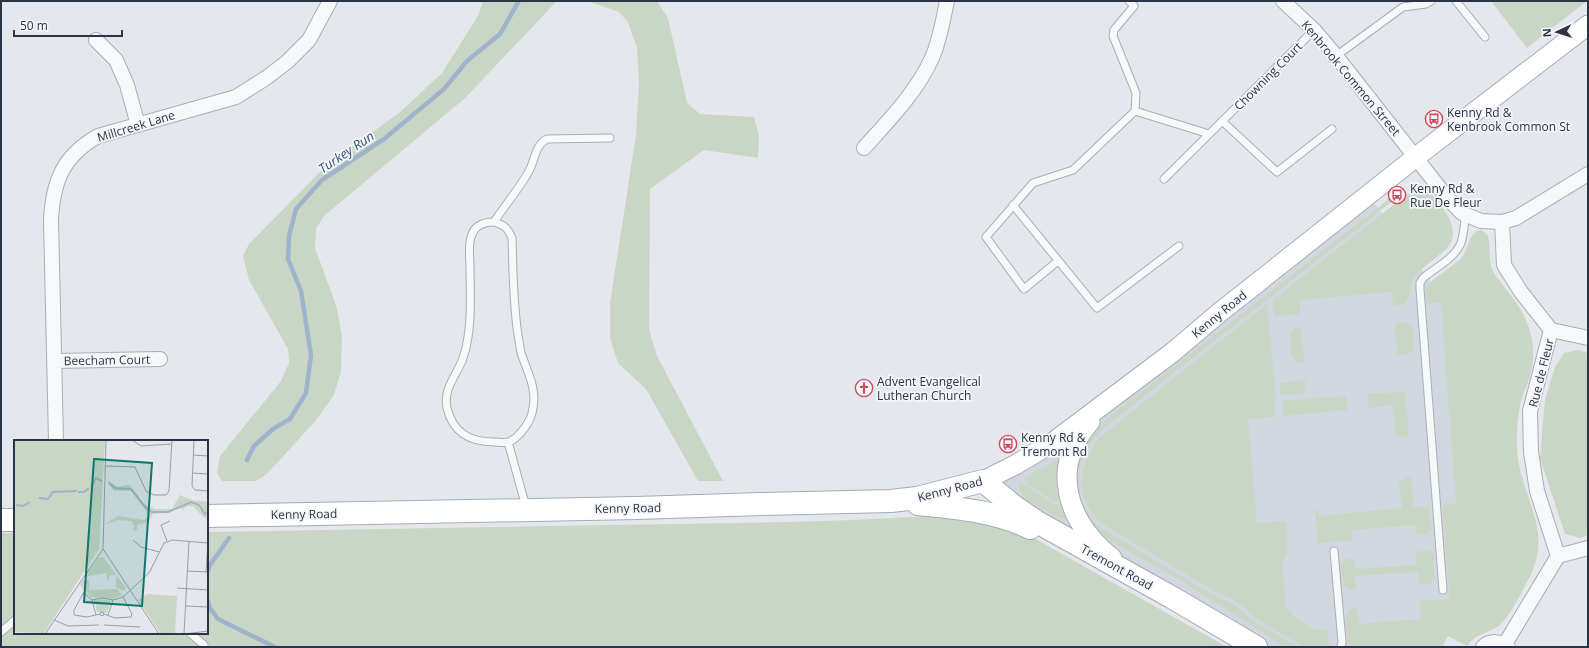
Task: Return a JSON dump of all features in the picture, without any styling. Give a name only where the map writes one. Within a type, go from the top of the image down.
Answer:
[{"type":"main road","name":"Kenny Road","points":[[208,516],[637,508],[891,501],[917,498],[983,481],[1052,443],[1110,400],[1173,352],[1219,313],[1416,157],[1588,25]]},
{"type":"main road","points":[[1110,400],[1080,434],[1071,454],[1067,471],[1071,500],[1077,520],[1086,534],[1106,554],[1144,582]]},
{"type":"main road","name":"Tremont Road","points":[[983,481],[1038,522],[1173,598],[1256,647]]},
{"type":"main road","points":[[891,501],[957,508],[1004,517],[1055,539],[1132,580],[1144,582]]},
{"type":"main road","points":[[1,520],[14,520]]},
{"type":"street","name":"Millcreek Lane","points":[[56,440],[51,220],[52,201],[56,182],[64,167],[77,152],[88,142],[98,136],[236,97],[266,78],[287,62],[309,40],[330,1]]},
{"type":"street","points":[[864,148],[904,103],[919,82],[932,57],[941,32],[947,1]]},
{"type":"street","name":"Kenbrook Common Street","points":[[1283,1],[1314,30],[1416,157]]},
{"type":"street","points":[[96,40],[116,60],[127,85],[138,125]]},
{"type":"street","points":[[1416,157],[1449,200],[1466,214],[1481,221],[1502,222],[1516,218],[1588,174]]},
{"type":"street","name":"Rue de Fleur","points":[[1502,222],[1504,265],[1521,292],[1552,330],[1588,338]]},
{"type":"street","name":"Rue de Fleur","points":[[1552,330],[1530,411],[1531,452],[1537,491],[1558,556]]},
{"type":"street","name":"Beecham Court","points":[[55,361],[160,359]]},
{"type":"street","points":[[1483,647],[1486,644],[1495,642],[1507,646],[1558,556],[1588,548]]},
{"type":"lane","points":[[1058,261],[1024,289],[986,236],[1032,183],[1073,170],[1136,111],[1136,94],[1113,36],[1114,30],[1134,6],[1129,1]]},
{"type":"lane","points":[[1336,56],[1403,8],[1426,4],[1432,1]]},
{"type":"lane","points":[[1456,1],[1485,38]]},
{"type":"lane","name":"Chowning Court","points":[[1164,179],[1314,30]]},
{"type":"lane","points":[[1136,111],[1210,134]]},
{"type":"lane","points":[[1222,121],[1277,172],[1332,128]]},
{"type":"lane","points":[[494,222],[529,171],[542,141],[547,139],[610,138]]},
{"type":"lane","points":[[1013,205],[1097,308],[1179,246]]},
{"type":"lane","points":[[1443,590],[1420,283],[1457,249],[1461,242],[1466,214]]},
{"type":"lane","points":[[494,222],[502,224],[508,230],[512,238],[516,324],[521,352],[532,380],[534,395],[533,409],[529,420],[516,436],[508,442],[481,442],[468,438],[457,430],[451,420],[447,409],[446,398],[448,386],[462,361],[468,337],[471,296],[471,236],[477,226],[494,222]]},
{"type":"lane","points":[[508,442],[526,509]]},
{"type":"lane","points":[[1334,550],[1342,642],[1341,647]]},
{"type":"lane","points":[[1,632],[14,621]]},
{"type":"lane","points":[[191,634],[204,645]]},
{"type":"shaded area","points":[[1365,190],[1480,350],[1462,504],[1449,505],[1456,619],[1442,647],[1256,647],[983,481],[1050,438]]},
{"type":"green space","points":[[483,1],[557,1],[465,98],[324,216],[316,229],[315,248],[337,308],[342,337],[341,371],[334,395],[317,419],[267,474],[256,481],[222,481],[217,473],[220,456],[281,381],[289,363],[288,349],[249,280],[243,256],[249,244],[328,164],[399,113],[442,73],[478,16]]},
{"type":"green space","points":[[588,1],[657,1],[668,18],[687,103],[700,114],[754,117],[759,136],[758,158],[704,150],[650,189],[649,330],[657,356],[723,481],[698,481],[646,389],[618,363],[610,338],[610,303],[636,135],[639,83],[637,48],[628,22],[619,12]]},
{"type":"green space","points":[[1491,1],[1587,1],[1527,48]]},
{"type":"green space","points":[[1415,186],[1425,188],[1437,201],[1448,217],[1452,226],[1453,234],[1451,242],[1445,250],[1415,276],[1411,283],[1409,298],[1405,304],[1393,306],[1392,292],[1300,300],[1300,314],[1274,316],[1273,300],[1406,195],[1413,192],[1411,188]]},
{"type":"green space","points":[[1402,189],[1404,192],[1104,428],[1086,451],[1080,467],[1080,496],[1076,496],[1077,459],[1092,433],[1099,425]]},
{"type":"green space","points":[[1482,230],[1488,236],[1492,269],[1496,277],[1521,311],[1527,323],[1532,340],[1533,363],[1521,400],[1517,448],[1523,481],[1537,526],[1537,557],[1531,574],[1516,603],[1506,618],[1497,627],[1477,637],[1467,646],[1448,636],[1442,647],[1349,647],[1346,631],[1346,616],[1348,611],[1352,608],[1357,608],[1359,624],[1421,619],[1420,601],[1450,599],[1442,505],[1456,504],[1441,302],[1428,303],[1426,288],[1432,281],[1459,261],[1474,233]]},
{"type":"green space","points":[[1267,304],[1276,401],[1274,401],[1274,417],[1248,419],[1257,523],[1286,521],[1287,555],[1282,562],[1286,606],[1294,617],[1311,628],[1327,630],[1328,647],[1304,647],[1252,616],[1234,600],[1216,592],[1101,523],[1086,503],[1083,492],[1083,470],[1092,449],[1099,438]]},
{"type":"green space","points":[[1399,322],[1407,323],[1413,331],[1413,349],[1409,353],[1403,355],[1398,355],[1397,352],[1395,326]]},
{"type":"green space","points":[[1296,328],[1301,330],[1304,362],[1301,364],[1295,362],[1291,354],[1290,333]]},
{"type":"green space","points":[[1577,350],[1588,353],[1588,535],[1581,538],[1565,534],[1540,458],[1545,400],[1555,367],[1564,353]]},
{"type":"green space","points":[[1305,380],[1306,393],[1281,395],[1280,383]]},
{"type":"green space","points":[[1405,392],[1409,436],[1396,437],[1393,405],[1369,408],[1367,394]]},
{"type":"green space","points":[[1346,396],[1348,410],[1283,416],[1282,401]]},
{"type":"green space","points":[[1059,458],[1061,460],[1061,500],[1055,502],[1029,485],[1025,478]]},
{"type":"green space","points":[[1411,476],[1414,507],[1429,507],[1431,529],[1428,533],[1418,534],[1414,525],[1352,530],[1352,539],[1350,541],[1318,543],[1315,511],[1318,510],[1319,516],[1402,508],[1399,480],[1406,479],[1406,477]]},
{"type":"green space","points":[[1021,482],[1054,505],[1062,504],[1067,516],[1063,520],[1023,498],[1018,485]]},
{"type":"green space","points":[[1081,500],[1090,518],[1098,526],[1213,595],[1234,604],[1250,619],[1298,647],[1286,647],[1279,643],[1177,578],[1121,547],[1092,528],[1077,501]]},
{"type":"green space","points":[[948,515],[1023,532],[1227,647],[1,647],[1,533],[14,533],[14,634],[208,634],[208,532],[854,520]]},
{"type":"green space","points":[[1428,550],[1433,555],[1435,578],[1430,584],[1424,585],[1419,583],[1418,572],[1355,576],[1356,588],[1352,590],[1346,587],[1341,568],[1343,562],[1348,558],[1354,559],[1355,569],[1417,565],[1416,552]]},
{"type":"waterway","name":"Turkey Run","points":[[247,460],[254,446],[273,429],[290,419],[306,393],[311,355],[301,291],[288,259],[289,236],[296,209],[322,180],[384,139],[444,89],[467,61],[500,34],[519,1]]},
{"type":"waterway","name":"Turkey Run","points":[[208,570],[229,538]]},
{"type":"waterway","name":"Turkey Run","points":[[208,602],[210,608],[218,619],[275,647]]},
{"type":"place","name":"Kenny Rd & Kenbrook Common St","points":[[1434,119]]},
{"type":"place","name":"Kenny Rd & Rue De Fleur","points":[[1397,195]]},
{"type":"place","name":"Advent Evangelical Lutheran Church","points":[[864,388]]},
{"type":"place","name":"Kenny Rd & Tremont Rd","points":[[1008,444]]}]
